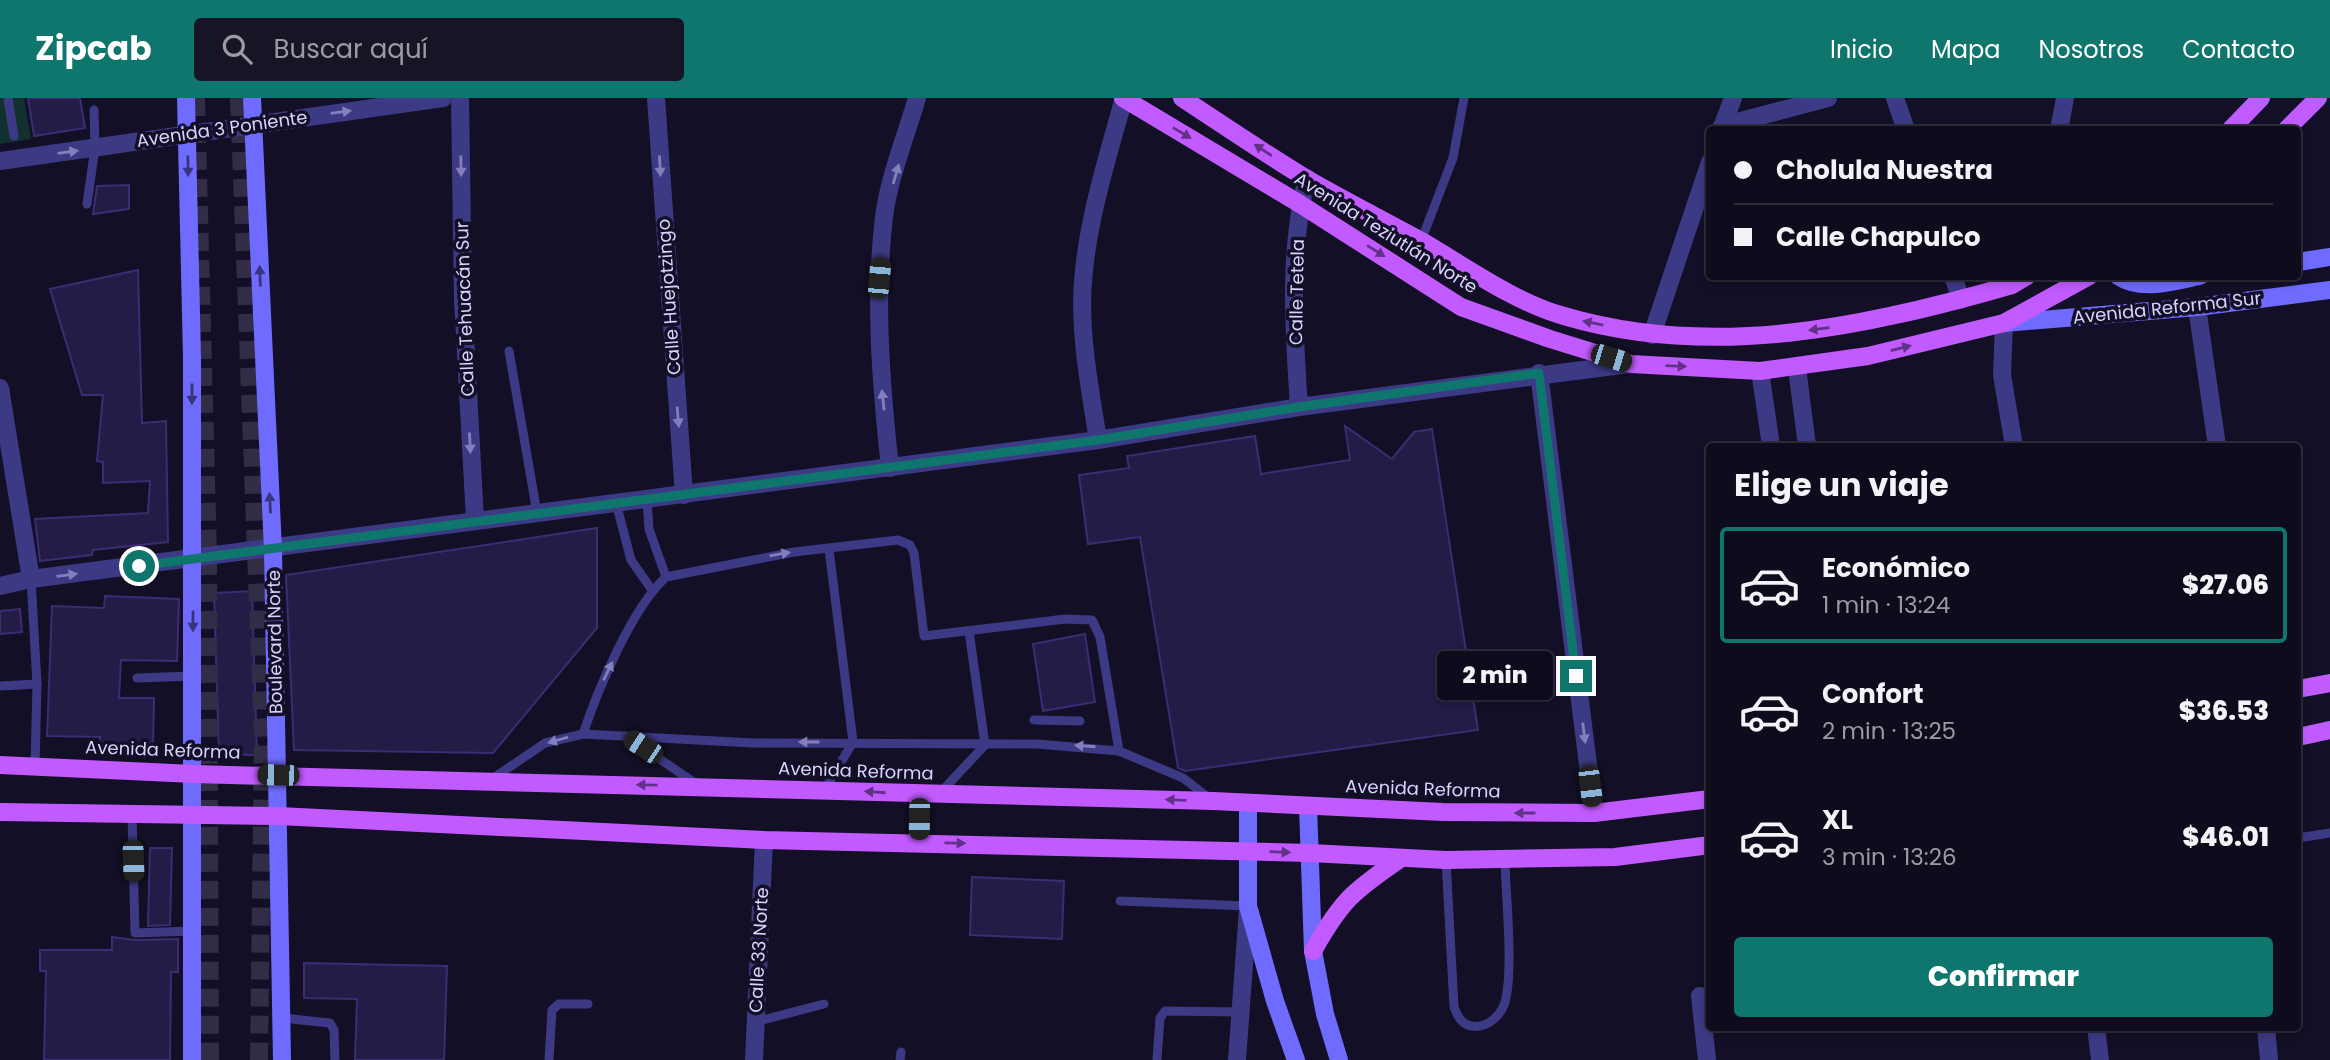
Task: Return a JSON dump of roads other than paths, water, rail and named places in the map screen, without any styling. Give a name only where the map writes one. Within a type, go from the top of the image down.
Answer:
[{"type":"main road","points":[[186,98],[194,676],[192,1060]]},
{"type":"main road","name":"Boulevard Norte","points":[[252,98],[273,550],[282,1060]]},
{"type":"main road","name":"Avenida Teziutlán Norte","points":[[1123,98],[1300,204],[1461,307],[1550,340],[1631,364],[1760,371],[1797,368],[1868,356],[2004,323],[2082,280]]},
{"type":"main road","name":"Avenida Teziutlán Norte","points":[[1182,98],[1307,178],[1498,286],[1562,316],[1652,335],[1745,338],[1834,327],[1961,300],[2015,280]]},
{"type":"main road","points":[[2234,126],[2261,98]]},
{"type":"main road","points":[[2290,126],[2318,98]]},
{"type":"main road","points":[[2301,261],[2330,257]]},
{"type":"main road","name":"Avenida Reforma Sur","points":[[2124,280],[2132,285],[2145,285],[2176,280]]},
{"type":"main road","name":"Avenida Reforma Sur","points":[[2004,323],[2197,307],[2330,290]]},
{"type":"main road","points":[[2301,688],[2330,683]]},
{"type":"main road","points":[[2301,736],[2330,730]]},
{"type":"main road","name":"Avenida Reforma","points":[[0,765],[194,774],[1213,801],[1443,812],[1594,813],[1706,799]]},
{"type":"main road","points":[[918,842],[928,795]]},
{"type":"main road","points":[[1248,803],[1248,906],[1275,1001],[1296,1060]]},
{"type":"main road","points":[[1308,806],[1313,951],[1325,1014],[1339,1060]]},
{"type":"main road","points":[[0,811],[279,816],[764,840],[1248,851],[1446,860],[1615,857],[1706,846]]},
{"type":"main road","points":[[1313,951],[1346,899],[1400,859]]},
{"type":"street","name":"Avenida 3 Poniente","points":[[0,161],[443,98]]},
{"type":"street","name":"Calle Tehuacán Sur","points":[[460,98],[463,299],[475,520]]},
{"type":"street","name":"Calle Huejotzingo","points":[[656,98],[684,495]]},
{"type":"street","points":[[890,468],[879,369],[878,300],[885,214],[917,98]]},
{"type":"street","points":[[1098,440],[1086,362],[1083,283],[1092,213],[1123,98]]},
{"type":"street","points":[[1722,126],[1733,98]]},
{"type":"street","points":[[1728,126],[1828,98]]},
{"type":"street","points":[[1895,98],[1905,126]]},
{"type":"street","points":[[2060,126],[2065,98]]},
{"type":"street","points":[[1652,335],[1706,174]]},
{"type":"street","name":"Calle Tetela","points":[[1299,407],[1293,316],[1300,204],[1307,178]]},
{"type":"street","points":[[1954,280],[1961,300]]},
{"type":"street","points":[[2197,307],[2217,443]]},
{"type":"street","points":[[2004,323],[2002,375],[2013,443]]},
{"type":"street","points":[[0,586],[31,579],[273,550],[475,520],[1098,440],[1299,407],[1539,373],[1631,364]]},
{"type":"street","points":[[1797,368],[1807,443]]},
{"type":"street","points":[[1760,371],[1771,443]]},
{"type":"street","points":[[1539,373],[1594,813]]},
{"type":"street","points":[[0,388],[31,579]]},
{"type":"street","name":"Calle 33 Norte","points":[[754,1060],[764,840]]},
{"type":"street","points":[[1237,1060],[1248,906]]},
{"type":"street","points":[[1700,996],[1707,1060]]},
{"type":"street","points":[[2096,1031],[2100,1060]]},
{"type":"street","points":[[2266,1031],[2269,1060]]},
{"type":"lane","points":[[8,98],[14,136]]},
{"type":"lane","points":[[1421,241],[1453,158],[1464,98]]},
{"type":"lane","points":[[87,204],[95,148],[94,110]]},
{"type":"lane","points":[[509,351],[537,513]]},
{"type":"lane","points":[[646,499],[649,529],[666,577]]},
{"type":"lane","points":[[616,503],[631,560],[652,590]]},
{"type":"lane","points":[[583,734],[612,662],[652,590],[666,577],[781,554],[904,541],[914,553],[924,636],[1065,620],[1092,620],[1100,636],[1119,751]]},
{"type":"lane","points":[[825,789],[853,742],[829,549]]},
{"type":"lane","points":[[31,579],[37,684],[35,766]]},
{"type":"lane","points":[[969,631],[985,745]]},
{"type":"lane","points":[[137,678],[194,676]]},
{"type":"lane","points":[[0,686],[37,684]]},
{"type":"lane","points":[[1034,720],[1080,721]]},
{"type":"lane","points":[[489,782],[545,743],[583,734],[754,743],[1084,746],[1119,751],[1183,778],[1213,801]]},
{"type":"lane","points":[[624,735],[700,786]]},
{"type":"lane","points":[[928,795],[985,745]]},
{"type":"lane","points":[[132,813],[135,933],[193,931]]},
{"type":"lane","points":[[2301,838],[2330,833]]},
{"type":"lane","points":[[1446,860],[1454,1007],[1459,1019],[1467,1026],[1491,1022],[1506,1000],[1505,861]]},
{"type":"lane","points":[[1119,901],[1248,906]]},
{"type":"lane","points":[[549,1060],[552,1010],[559,1004],[588,1004]]},
{"type":"lane","points":[[755,1022],[824,1004]]},
{"type":"lane","points":[[1157,1059],[1160,1018],[1164,1012],[1240,1012]]},
{"type":"lane","points":[[282,1018],[330,1023],[334,1030],[335,1060]]},
{"type":"tunnel","points":[[196,98],[208,555],[210,1060]]},
{"type":"tunnel","points":[[239,98],[263,737],[259,1060]]}]
